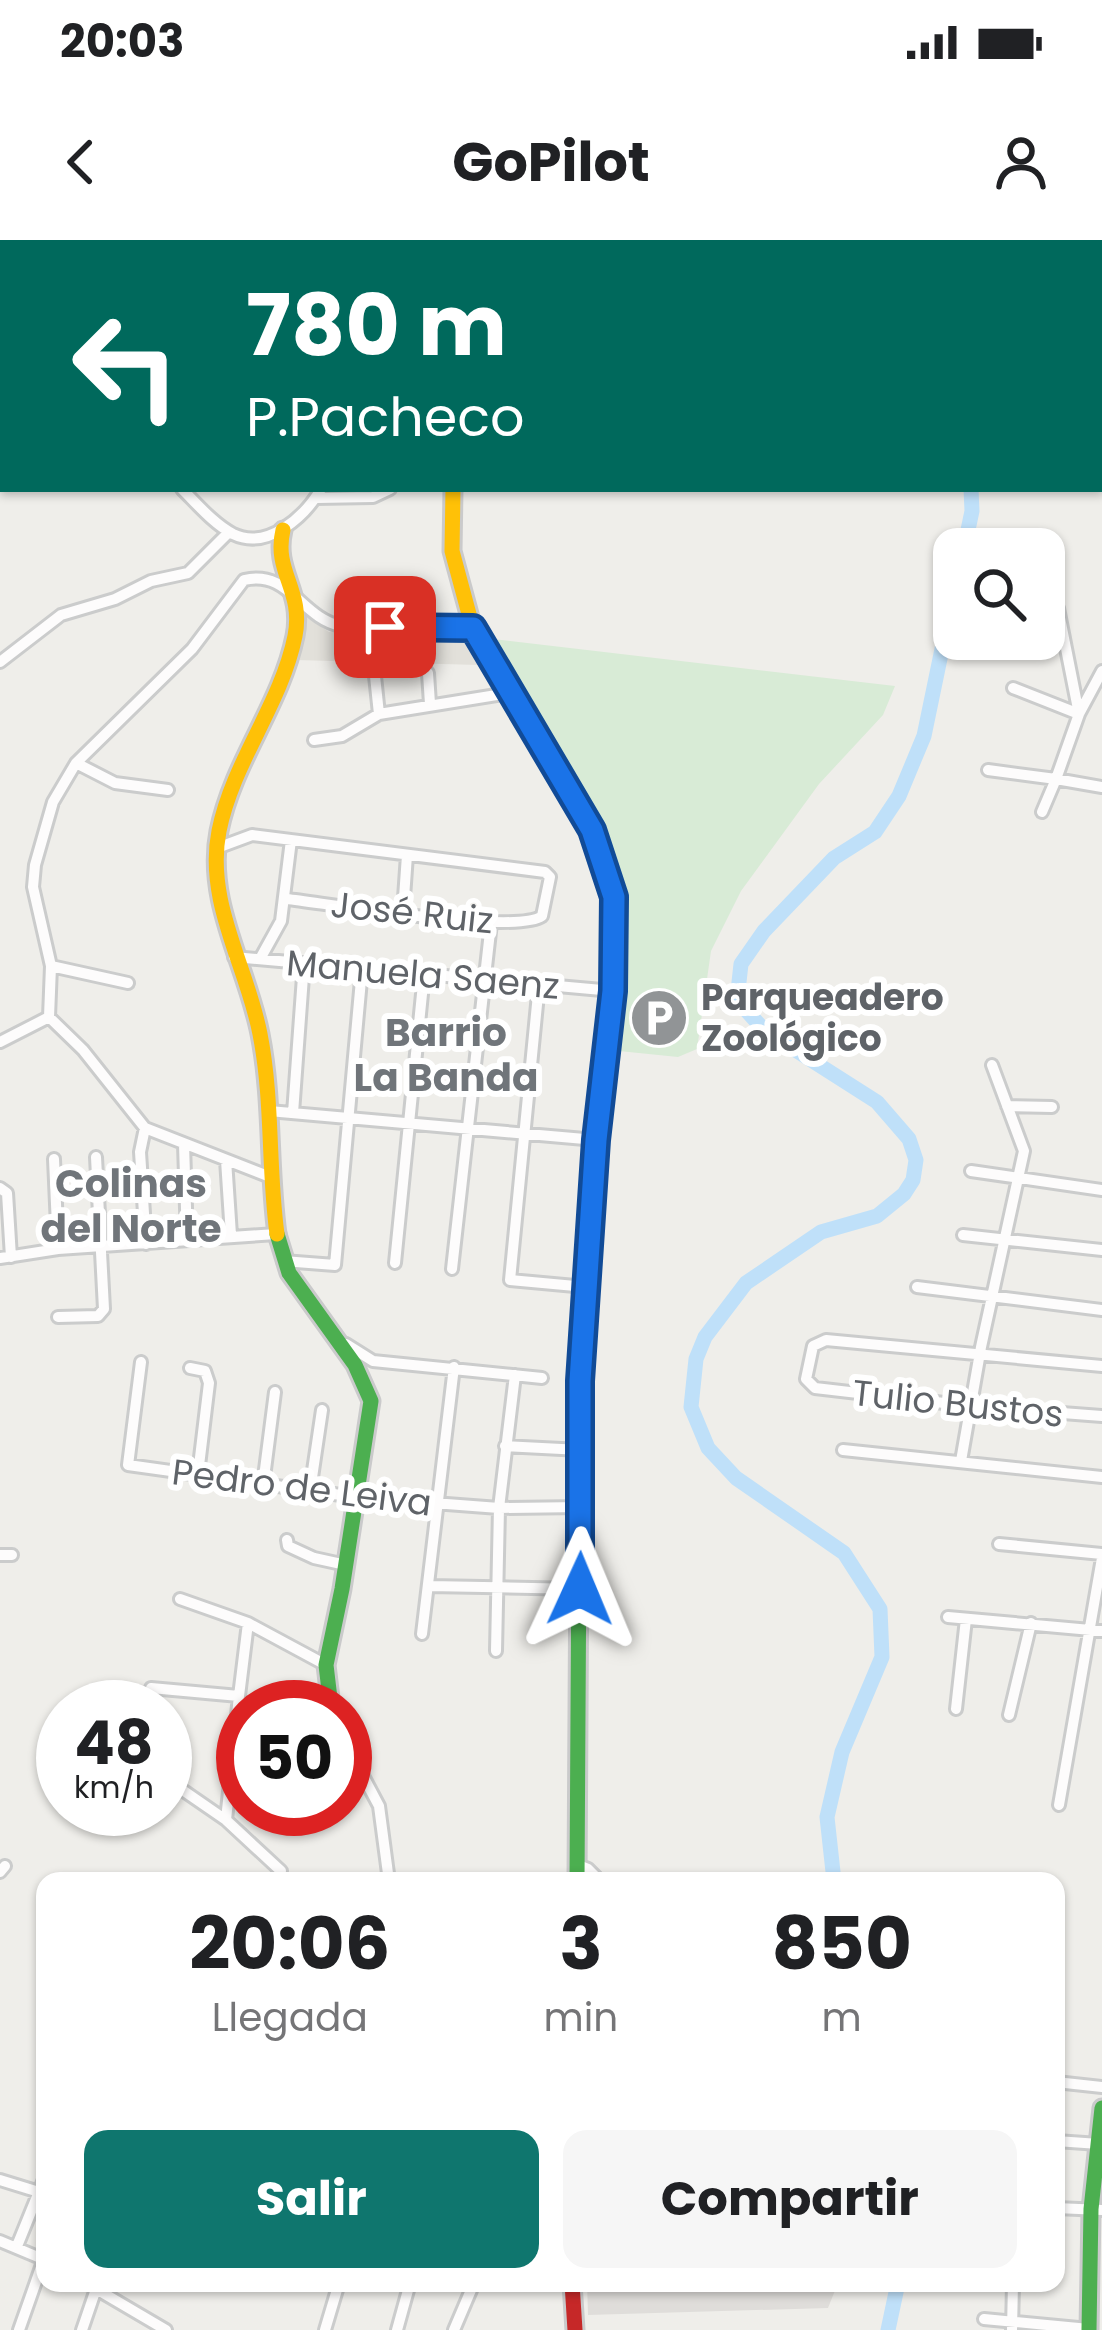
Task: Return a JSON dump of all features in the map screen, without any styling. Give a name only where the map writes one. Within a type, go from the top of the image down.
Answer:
[{"type":"main road","points":[[453,492],[452,550],[473,628],[575,798],[607,866],[615,929],[586,1287],[578,1872]]},
{"type":"main road","points":[[284,530],[281,566],[297,598],[296,632],[266,718],[227,800],[217,848],[218,901],[259,1031],[276,1234],[283,1261],[369,1389],[371,1401],[326,1665],[328,1680]]},
{"type":"main road","points":[[1089,2329],[1102,2108]]},
{"type":"main road","points":[[573,2292],[575,2330]]},
{"type":"street","points":[[185,492],[229,532],[242,537],[284,530],[318,494],[373,497],[384,492]]},
{"type":"street","points":[[0,662],[61,615],[115,599],[152,581],[188,573],[229,532]]},
{"type":"street","points":[[273,1178],[145,1128],[83,1050],[49,1017],[51,965],[33,887],[53,802],[76,764],[192,649],[244,580],[268,578],[286,586],[319,617],[340,626],[473,628]]},
{"type":"street","points":[[1065,648],[1079,714]]},
{"type":"street","points":[[1042,812],[1079,714],[1102,671]]},
{"type":"street","points":[[428,673],[430,704]]},
{"type":"street","points":[[375,676],[380,714]]},
{"type":"street","points":[[1013,688],[1079,714]]},
{"type":"street","points":[[314,740],[342,736],[380,714],[509,693]]},
{"type":"street","points":[[76,764],[115,783],[168,790]]},
{"type":"street","points":[[988,770],[1102,788]]},
{"type":"street","points":[[217,848],[253,835],[407,855],[403,912]]},
{"type":"street","points":[[260,959],[276,934],[286,899],[291,840]]},
{"type":"street","name":"José Ruiz","points":[[286,899],[491,922],[542,916],[548,874],[407,855]]},
{"type":"street","points":[[452,1269],[491,922]]},
{"type":"street","name":"Manuela Saenz","points":[[234,957],[613,991]]},
{"type":"street","points":[[292,1113],[304,963]]},
{"type":"street","points":[[51,965],[128,983]]},
{"type":"street","points":[[283,1261],[335,1265],[362,968]]},
{"type":"street","points":[[395,1263],[424,974]]},
{"type":"street","points":[[539,984],[510,1280],[586,1287]]},
{"type":"street","points":[[0,1042],[49,1017]]},
{"type":"street","points":[[961,1461],[1024,1151],[992,1065]]},
{"type":"street","points":[[1007,1106],[1052,1107]]},
{"type":"street","points":[[269,1111],[596,1140]]},
{"type":"street","points":[[145,1128],[140,1152],[146,1244]]},
{"type":"street","points":[[184,1144],[187,1240]]},
{"type":"street","points":[[58,1317],[102,1312],[96,1157]]},
{"type":"street","points":[[54,1159],[58,1249]]},
{"type":"street","points":[[226,1160],[231,1235]]},
{"type":"street","points":[[971,1171],[1102,1190]]},
{"type":"street","points":[[0,1188],[7,1192],[6,1257],[276,1234]]},
{"type":"street","points":[[963,1235],[1102,1250]]},
{"type":"street","points":[[917,1287],[1102,1310]]},
{"type":"street","points":[[328,1332],[373,1361],[542,1378]]},
{"type":"street","name":"Tulio Bustos","points":[[980,1355],[817,1341],[806,1379],[814,1388],[1102,1416]]},
{"type":"street","points":[[980,1355],[1102,1366]]},
{"type":"street","name":"Pedro de Leiva","points":[[141,1362],[128,1465],[356,1497],[499,1508],[582,1507]]},
{"type":"street","points":[[422,1634],[454,1367]]},
{"type":"street","points":[[190,1368],[205,1371],[209,1383],[198,1474]]},
{"type":"street","points":[[496,1651],[499,1508],[514,1375]]},
{"type":"street","points":[[263,1485],[275,1392]]},
{"type":"street","points":[[310,1491],[322,1410]]},
{"type":"street","points":[[505,1446],[581,1450]]},
{"type":"street","points":[[843,1450],[1102,1477]]},
{"type":"street","points":[[287,1540],[299,1552],[346,1565]]},
{"type":"street","points":[[999,1544],[1102,1556],[1097,1630],[1059,1805]]},
{"type":"street","points":[[429,1586],[580,1589]]},
{"type":"street","points":[[180,1599],[248,1623],[326,1665]]},
{"type":"street","points":[[948,1617],[1097,1630]]},
{"type":"street","points":[[956,1709],[966,1619]]},
{"type":"street","points":[[241,1680],[248,1623]]},
{"type":"street","points":[[1010,1715],[1031,1623]]},
{"type":"street","points":[[372,1793],[379,1806],[388,1872]]},
{"type":"street","points":[[243,1836],[281,1871]]},
{"type":"street","points":[[1065,2084],[1102,2087]]},
{"type":"street","points":[[1065,2142],[1099,2144]]},
{"type":"street","points":[[0,2180],[36,2191]]},
{"type":"street","points":[[17,2246],[36,2199]]},
{"type":"street","points":[[1065,2208],[1096,2210]]},
{"type":"street","points":[[0,2241],[36,2254]]},
{"type":"street","points":[[19,2330],[36,2281]]},
{"type":"street","points":[[82,2330],[90,2292]]},
{"type":"street","points":[[100,2292],[147,2324],[166,2330]]},
{"type":"street","points":[[325,2330],[336,2292]]},
{"type":"street","points":[[398,2330],[408,2292]]},
{"type":"street","points":[[454,2330],[470,2292]]},
{"type":"street","points":[[1012,2326],[1013,2292]]},
{"type":"street","points":[[984,2319],[1012,2326],[1089,2329]]},
{"type":"shaded area","points":[[303,619],[329,632],[464,638],[479,665],[295,660]]},
{"type":"shaded area","points":[[587,2292],[834,2292],[828,2308],[588,2315]]},
{"type":"green space","points":[[493,639],[895,686],[883,715],[819,784],[741,891],[711,951],[697,1049],[678,1057],[619,1051],[624,939],[613,867],[587,799]]},
{"type":"waterway","points":[[968,528],[971,492]]},
{"type":"waterway","points":[[833,1872],[827,1817],[842,1752],[882,1657],[880,1609],[844,1553],[736,1478],[708,1448],[691,1407],[696,1359],[705,1337],[746,1283],[821,1232],[877,1216],[913,1180],[916,1160],[909,1139],[877,1102],[764,1030],[737,1000],[741,964],[764,931],[834,858],[875,832],[899,796],[924,736],[940,660]]},
{"type":"waterway","points":[[888,2330],[896,2292]]},
{"type":"traffic: fast","points":[[277,1234],[289,1273],[355,1365],[371,1401],[326,1665],[328,1680]]},
{"type":"traffic: fast","points":[[577,1872],[580,1381],[586,1288]]},
{"type":"traffic: fast","points":[[1089,2330],[1091,2209],[1102,2108]]},
{"type":"traffic: slow","points":[[453,492],[452,551],[473,629],[592,830],[613,897],[613,991],[586,1288]]},
{"type":"traffic: slow","points":[[277,1234],[260,1034],[222,909],[216,857],[226,805],[279,686],[295,636],[296,606],[282,558],[283,530]]},
{"type":"traffic: jam","points":[[573,2292],[575,2330]]},
{"type":"place","name":"Parqueadero Zoológico","points":[[659,1018]]},
{"type":"district","name":"Barrio La Banda","points":[[446,1054]]},
{"type":"district","name":"Colinas del Norte","points":[[131,1206]]},
{"type":"route","points":[[385,627],[473,628],[592,830],[614,897],[613,991],[596,1140],[580,1381],[580,1589]]}]
